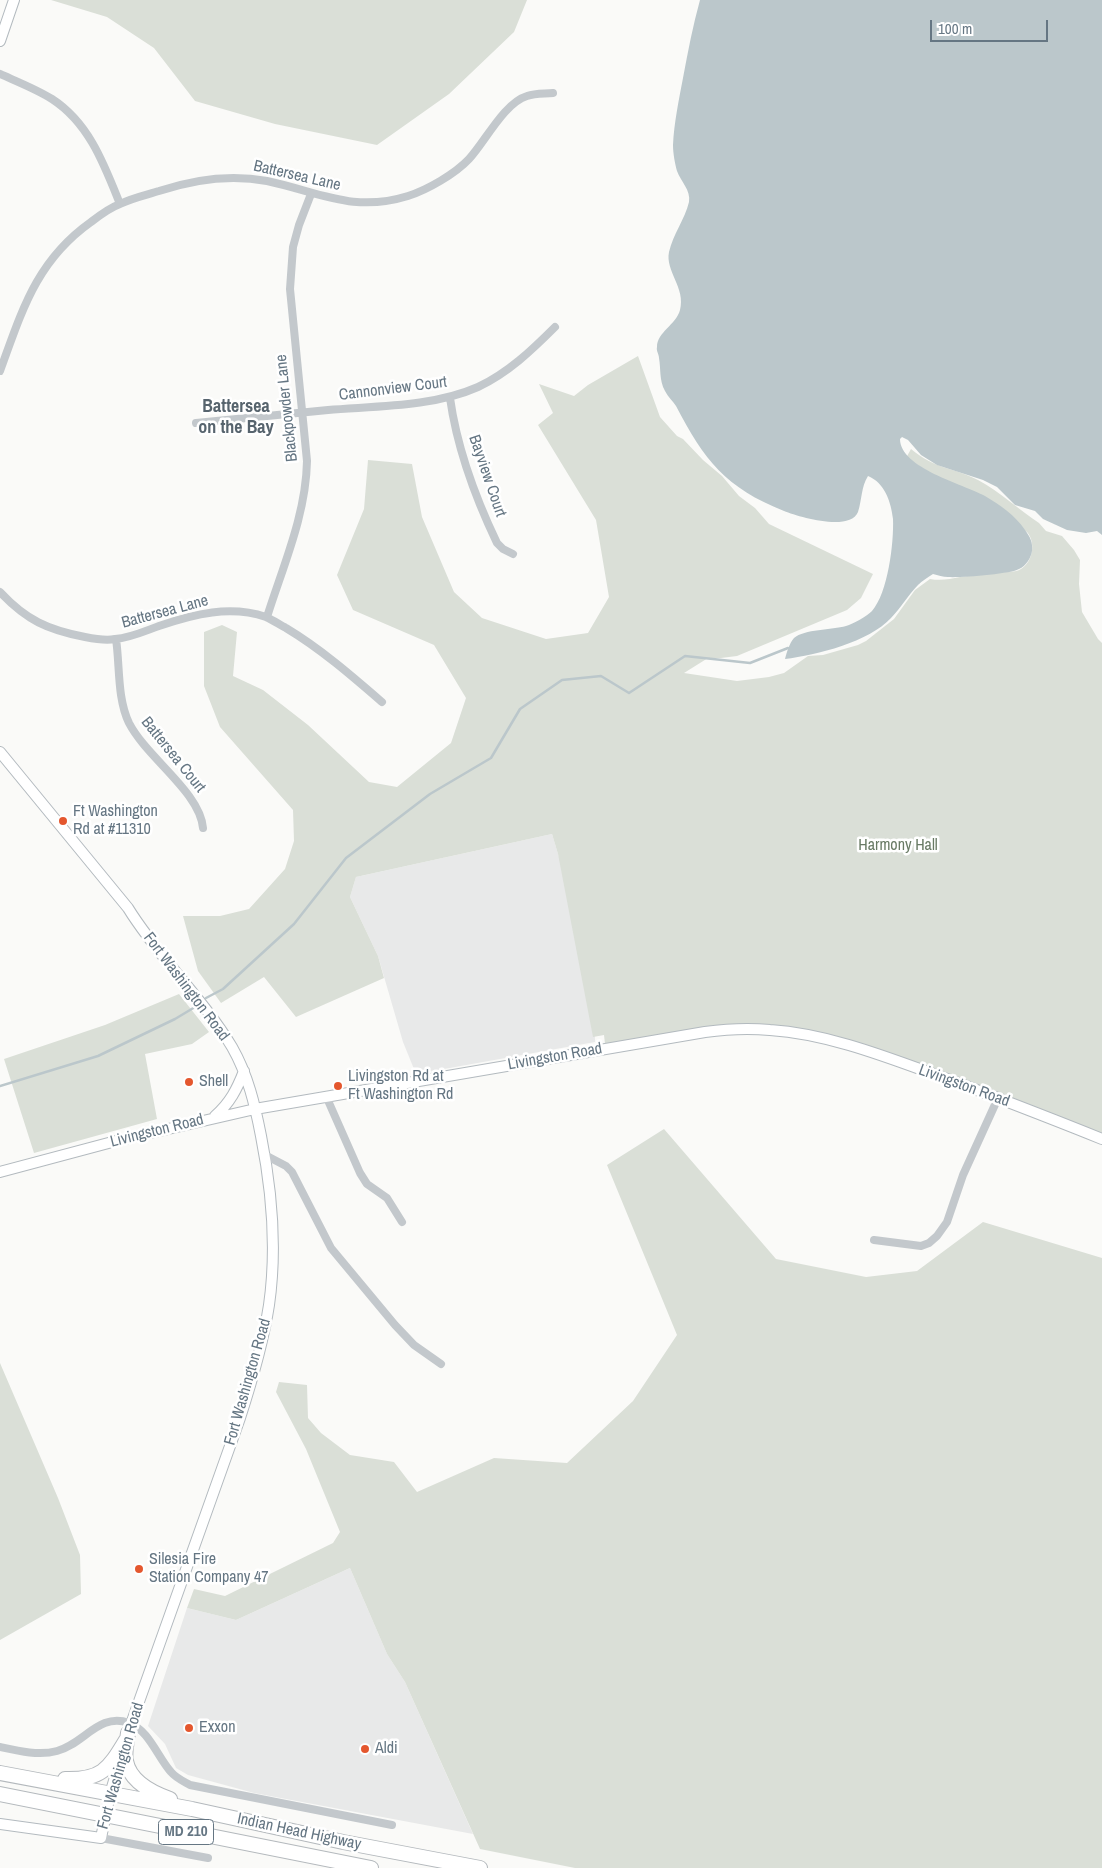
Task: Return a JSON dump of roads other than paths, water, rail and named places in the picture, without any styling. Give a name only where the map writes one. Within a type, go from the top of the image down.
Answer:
[{"type":"highway","points":[[30,1778],[81,1779],[92,1777],[110,1765],[129,1732]]},
{"type":"highway","points":[[129,1732],[125,1760],[133,1776],[150,1791],[197,1810]]},
{"type":"highway","name":"Indian Head Highway","points":[[0,1772],[480,1868]]},
{"type":"highway","name":"Indian Head Highway","points":[[0,1794],[371,1868]]},
{"type":"main road","points":[[0,41],[14,0]]},
{"type":"main road","name":"Fort Washington Road","points":[[0,752],[128,908],[146,936],[215,1021],[232,1047],[244,1071],[255,1108],[265,1155],[272,1221],[269,1304],[260,1350],[240,1418],[129,1732],[110,1794],[100,1838]]},
{"type":"main road","name":"Livingston Road","points":[[0,1172],[116,1141],[255,1108],[698,1033],[743,1029],[786,1031],[835,1042],[904,1063],[1102,1139]]},
{"type":"main road","points":[[214,1117],[227,1106],[238,1088],[244,1071]]},
{"type":"main road","points":[[0,1824],[100,1838]]},
{"type":"street","points":[[0,74],[40,92],[77,120],[92,140],[102,159],[120,204]]},
{"type":"street","name":"Battersea Lane","points":[[0,371],[29,296],[49,261],[78,231],[120,204],[184,183],[223,177],[249,178],[334,199],[366,203],[393,200],[419,192],[438,182],[468,160],[497,121],[519,99],[537,94],[553,94]]},
{"type":"street","name":"Blackpowder Lane","points":[[267,618],[298,522],[304,493],[307,461],[292,318],[291,264],[299,225],[311,194]]},
{"type":"street","name":"Cannonview Court","points":[[196,423],[450,398],[477,387],[506,370],[533,349],[555,327]]},
{"type":"street","name":"Bayview Court","points":[[450,398],[475,495],[498,543],[503,549],[513,554]]},
{"type":"street","name":"Battersea Lane","points":[[0,592],[24,614],[45,627],[89,638],[116,640],[183,618],[211,612],[236,612],[267,618],[316,647],[382,702]]},
{"type":"street","name":"Battersea Court","points":[[116,640],[122,696],[128,721],[149,752],[195,804],[202,818],[203,828]]},
{"type":"street","points":[[326,1096],[367,1184],[387,1198],[402,1222]]},
{"type":"street","points":[[874,1240],[921,1246],[929,1243],[937,1236],[947,1222],[963,1175],[998,1098]]},
{"type":"street","points":[[265,1155],[286,1166],[292,1172],[331,1248],[395,1325],[414,1346],[441,1364]]},
{"type":"street","points":[[0,1747],[34,1753],[57,1751],[70,1746],[101,1724],[109,1720],[117,1720],[129,1732],[152,1744],[169,1771],[175,1777],[190,1784],[392,1825]]},
{"type":"street","points":[[100,1838],[208,1858]]},
{"type":"waterway","points":[[206,998],[223,989],[294,924],[346,858],[430,794],[491,758],[520,709],[562,680],[601,676],[629,693],[685,656],[750,663],[788,648]]},
{"type":"waterway","points":[[0,1086],[98,1056],[175,1019],[195,1007]]},
{"type":"place","name":"Ft Washington Rd at #11310","points":[[63,821]]},
{"type":"place","name":"Shell","points":[[189,1082]]},
{"type":"place","name":"Livingston Rd at Ft Washington Rd","points":[[338,1086]]},
{"type":"place","name":"Silesia Fire Station Company 47","points":[[139,1569]]},
{"type":"place","name":"Exxon","points":[[189,1728]]},
{"type":"place","name":"Aldi","points":[[365,1749]]},
{"type":"district","name":"Battersea on the Bay","points":[[236,417]]},
{"type":"park label","name":"Harmony Hall","points":[[898,846]]}]
